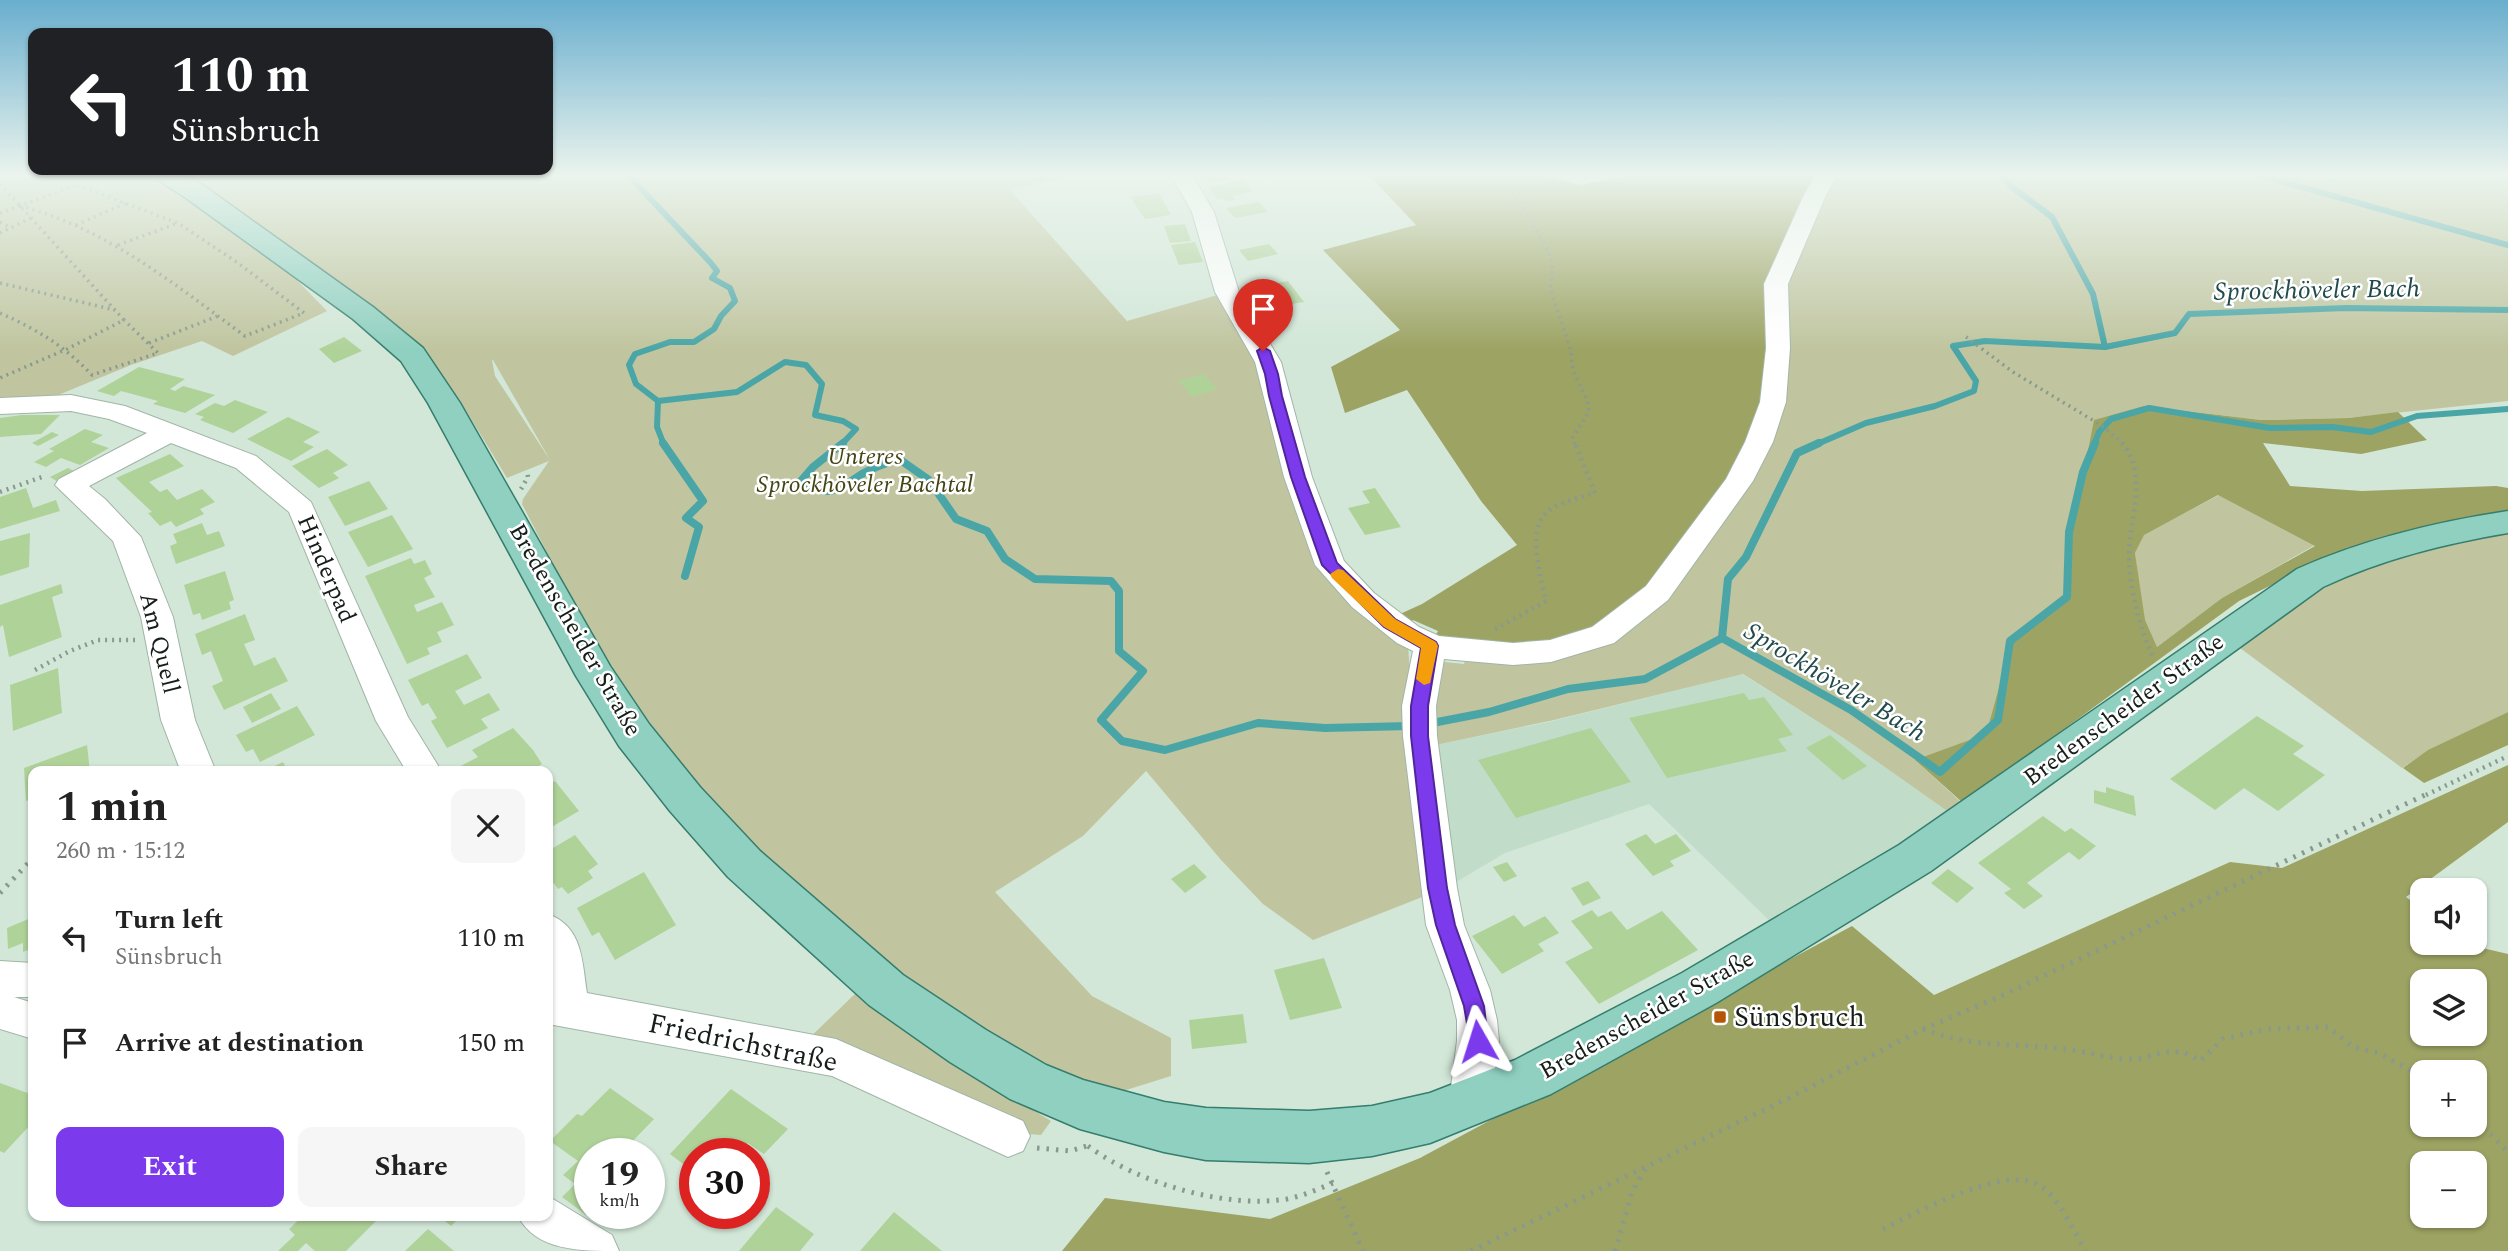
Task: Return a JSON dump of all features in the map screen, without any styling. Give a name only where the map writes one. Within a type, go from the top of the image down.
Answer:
[{"type":"main road","name":"Bredenscheider Straße","points":[[252,233],[331,290],[412,355],[457,424],[596,676],[628,725],[685,799],[744,864],[886,989],[968,1046],[1028,1082],[1080,1104],[1106,1132],[1308,1137],[1372,1131],[1430,1118],[1534,1077],[1699,988],[1915,858],[2311,578],[2333,567],[2418,537],[2508,522]]},
{"type":"street","points":[[1209,233],[1227,292],[1268,362],[1298,477],[1330,565],[1390,623],[1432,646],[1513,653],[1551,650],[1603,635],[1657,593],[1739,481],[1759,442],[1773,402],[1777,376],[1776,284],[1798,233]]},
{"type":"street","name":"Hinderpad","points":[[0,406],[54,403],[86,405],[116,412],[246,462],[301,508],[388,710],[421,766]]},
{"type":"street","name":"Am Quell","points":[[171,432],[69,485],[95,505],[126,537],[158,617],[178,720],[197,766]]},
{"type":"street","points":[[1432,646],[1419,721],[1438,888],[1446,925],[1470,990],[1477,1020],[1478,1041],[1470,1102]]},
{"type":"street","points":[[553,936],[560,944],[558,1007]]},
{"type":"street","points":[[0,979],[28,980]]},
{"type":"street","name":"Friedrichstraße","points":[[558,1007],[836,1058],[1008,1136]]},
{"type":"street","points":[[0,1012],[28,1020]]},
{"type":"street","points":[[549,1221],[596,1251]]},
{"type":"path","points":[[0,313],[36,329],[67,349],[92,375],[158,353],[44,233]]},
{"type":"path","points":[[92,233],[117,246],[245,336],[304,313],[194,233]]},
{"type":"path","points":[[117,246],[150,233]]},
{"type":"path","points":[[1538,233],[1549,251],[1553,270],[1550,288],[1571,351],[1573,371],[1587,400],[1589,412],[1573,437],[1582,466],[1595,493],[1566,502],[1544,515],[1538,526],[1539,570],[1546,601]]},
{"type":"path","points":[[0,284],[116,310]]},
{"type":"path","points":[[149,343],[218,316]]},
{"type":"path","points":[[0,378],[67,349],[124,320]]},
{"type":"path","points":[[1966,337],[1980,349],[2110,431],[2126,447],[2135,471],[2129,555],[2136,601],[2144,635],[2166,680]]},
{"type":"path","points":[[0,492],[41,477]]},
{"type":"path","points":[[35,670],[57,657],[107,638],[130,642],[160,631]]},
{"type":"path","points":[[1471,1251],[1793,1096],[1923,1029],[2014,990],[2508,756]]},
{"type":"path","points":[[0,893],[28,863]]},
{"type":"path","points":[[1923,1029],[1942,1039],[1963,1044],[2067,1049],[2113,1059],[2135,1060],[2170,1048],[2188,1051],[2200,1061],[2223,1039],[2267,1030],[2328,1027],[2353,1047],[2379,1053],[2410,1070]]},
{"type":"path","points":[[2487,1131],[2508,1152]]},
{"type":"path","points":[[1008,1136],[1030,1146],[1070,1152],[1106,1132],[1111,1163],[1183,1189],[1215,1196],[1250,1200],[1287,1199],[1333,1183]]},
{"type":"path","points":[[1615,1251],[1632,1192],[1646,1166]]},
{"type":"path","points":[[1883,1229],[1951,1196],[2015,1179],[2037,1183],[2067,1217],[2084,1251]]},
{"type":"path","points":[[1341,1200],[1363,1251]]},
{"type":"shaded area","points":[[1742,674],[1845,739],[1950,813],[1774,925],[1649,804],[1505,853],[1446,888],[1426,747],[1553,721]]},
{"type":"green space","points":[[0,233],[236,233],[285,268],[327,311],[233,356],[202,341],[131,365],[51,398],[0,403]]},
{"type":"green space","name":"Unteres Sprockhöveler Bachtal","points":[[265,233],[1049,233],[1127,321],[1221,294],[1272,397],[1307,519],[1408,645],[1416,760],[1435,892],[1313,940],[1263,904],[1222,861],[1146,771],[1083,836],[995,892],[1092,996],[1171,1038],[1171,1076],[1107,1096],[1037,1065],[829,930],[707,795],[607,669],[522,504],[549,461],[507,478],[459,399],[403,331]],"holes":[[[492,360],[493,360],[550,460],[495,376]]]},
{"type":"green space","points":[[1385,233],[1794,233],[1779,263],[1773,347],[1754,440],[1652,588],[1599,632],[1553,645],[1433,640],[1438,631],[1413,620],[1406,628],[1389,619],[1422,604],[1517,545],[1481,501],[1407,390],[1345,413],[1331,367],[1400,330],[1323,250]]},
{"type":"green space","points":[[1809,233],[2508,233],[2508,401],[2347,418],[2261,420],[2145,406],[2095,421],[2073,527],[2063,602],[2011,645],[1986,734],[1916,761],[1962,803],[1950,813],[1845,739],[1743,674],[1554,720],[1426,747],[1435,661],[1464,664],[1466,655],[1778,305]]},
{"type":"green space","points":[[2144,406],[2261,420],[2348,418],[2398,412],[2427,440],[2361,454],[2263,443],[2290,486],[2362,491],[2496,486],[2508,488],[2508,516],[2445,522],[2347,548],[2239,601],[1963,803],[1915,760],[1986,734],[2011,644],[2064,603],[2073,527],[2094,420]],"holes":[[[2218,495],[2315,546],[2222,598],[2157,647],[2145,620],[2135,553],[2144,535]]]},
{"type":"green space","points":[[2219,495],[2315,545],[2222,598],[2157,647],[2144,620],[2135,553],[2144,534]]},
{"type":"green space","points":[[2508,533],[2508,712],[2429,750],[2402,768],[2240,648],[2297,602],[2339,576],[2386,559]]},
{"type":"green space","points":[[2508,712],[2508,745],[2424,783],[2403,768],[2428,750]]},
{"type":"green space","points":[[2508,765],[2508,822],[2432,878],[2410,878],[2410,894],[2406,897],[2410,900],[2410,955],[2487,955],[2487,949],[2508,954],[2508,1251],[1062,1251],[1105,1198],[1270,1219],[1420,1158],[1852,926],[1934,995],[2230,862],[2282,868]]},
{"type":"green space","points":[[859,990],[948,1058],[1051,1121],[1041,1135],[1028,1134],[801,1046]]},
{"type":"building","points":[[1167,233],[1188,233],[1191,241],[1170,243]]},
{"type":"building","points":[[1195,242],[1203,262],[1179,265],[1171,245]]},
{"type":"building","points":[[1269,244],[1278,254],[1248,261],[1239,250]]},
{"type":"building","points":[[1288,281],[1304,302],[1278,306],[1263,285]]},
{"type":"building","points":[[344,337],[362,351],[334,363],[319,349]]},
{"type":"building","points":[[139,367],[185,379],[170,389],[175,391],[183,386],[215,395],[185,413],[153,404],[158,401],[121,391],[114,396],[97,391]]},
{"type":"building","points":[[1204,374],[1217,389],[1192,397],[1179,381]]},
{"type":"building","points":[[235,400],[268,412],[233,433],[200,420],[204,417],[195,414],[215,403],[224,406]]},
{"type":"building","points":[[60,415],[41,434],[0,437],[0,418]]},
{"type":"building","points":[[288,417],[320,432],[303,442],[314,447],[291,461],[247,439]]},
{"type":"building","points":[[85,429],[103,435],[91,442],[109,448],[80,465],[61,458],[46,467],[34,462],[54,451],[49,449]]},
{"type":"building","points":[[52,432],[59,435],[38,446],[32,443]]},
{"type":"building","points":[[327,449],[348,465],[333,473],[339,478],[319,488],[292,466]]},
{"type":"building","points":[[170,454],[184,466],[149,482],[160,492],[167,489],[177,500],[202,489],[215,502],[200,509],[204,514],[176,527],[171,521],[160,526],[148,513],[152,512],[116,478]]},
{"type":"building","points":[[68,468],[76,472],[58,482],[50,477]]},
{"type":"building","points":[[369,481],[388,509],[345,526],[328,497]]},
{"type":"building","points":[[26,488],[33,508],[56,500],[60,511],[0,529],[0,497]]},
{"type":"building","points":[[1375,488],[1401,527],[1365,535],[1348,508],[1370,503],[1362,491]]},
{"type":"building","points":[[392,515],[413,549],[368,567],[348,532]]},
{"type":"building","points":[[202,523],[207,535],[219,531],[225,546],[176,564],[170,546],[177,543],[173,534]]},
{"type":"building","points":[[30,533],[29,567],[0,576],[0,541]]},
{"type":"building","points":[[411,558],[414,564],[425,560],[432,574],[424,578],[435,597],[414,605],[417,612],[442,602],[454,625],[437,632],[442,642],[427,648],[430,654],[407,664],[365,576]]},
{"type":"building","points":[[225,571],[234,600],[229,602],[231,609],[202,620],[200,613],[193,615],[184,585]]},
{"type":"building","points":[[61,584],[63,593],[52,597],[62,637],[9,657],[3,625],[0,627],[0,605]]},
{"type":"building","points":[[245,614],[255,640],[244,644],[254,666],[275,657],[288,681],[224,710],[212,686],[223,681],[211,651],[202,655],[195,634]]},
{"type":"building","points":[[467,654],[482,678],[455,691],[464,705],[489,693],[500,710],[481,719],[488,728],[447,748],[431,721],[437,718],[428,703],[422,706],[408,680]]},
{"type":"building","points":[[58,668],[62,713],[13,731],[10,685]]},
{"type":"building","points":[[271,693],[281,709],[252,723],[243,707]]},
{"type":"building","points":[[1744,693],[1749,700],[1764,697],[1793,735],[1778,739],[1787,751],[1667,778],[1629,718]]},
{"type":"building","points":[[297,706],[315,735],[260,762],[253,749],[246,752],[236,735]]},
{"type":"building","points":[[2257,716],[2304,746],[2293,754],[2325,775],[2278,811],[2244,788],[2215,810],[2170,779]]},
{"type":"building","points":[[513,728],[542,764],[461,766],[478,757],[472,750]]},
{"type":"building","points":[[1591,728],[1631,782],[1516,818],[1478,760]]},
{"type":"building","points":[[1830,735],[1867,766],[1843,780],[1806,748]]},
{"type":"building","points":[[87,745],[89,766],[29,766]]},
{"type":"building","points":[[28,767],[26,801],[24,768]]},
{"type":"building","points":[[555,781],[579,811],[553,826]]},
{"type":"building","points":[[2106,787],[2134,796],[2136,816],[2094,803],[2094,790],[2106,793]]},
{"type":"building","points":[[2043,816],[2065,832],[2071,828],[2096,846],[2079,860],[2069,852],[2027,883],[2043,896],[2024,909],[2004,893],[2011,889],[1978,863]]},
{"type":"building","points":[[1646,834],[1655,844],[1676,834],[1691,851],[1670,861],[1674,866],[1653,876],[1625,844]]},
{"type":"building","points":[[575,835],[598,864],[588,871],[593,878],[568,894],[562,887],[558,889],[553,882],[553,848]]},
{"type":"building","points":[[1507,862],[1517,876],[1504,882],[1493,867]]},
{"type":"building","points":[[1194,864],[1207,877],[1185,893],[1171,879]]},
{"type":"building","points":[[1948,869],[1974,888],[1957,903],[1931,883]]},
{"type":"building","points":[[644,872],[676,925],[615,960],[599,932],[592,936],[577,908]]},
{"type":"building","points":[[1588,881],[1601,898],[1583,906],[1571,888]]},
{"type":"building","points":[[1592,910],[1598,917],[1611,911],[1627,930],[1662,911],[1698,950],[1599,1004],[1565,962],[1593,948],[1571,921]]},
{"type":"building","points":[[1514,915],[1524,927],[1545,916],[1559,933],[1538,944],[1544,951],[1502,974],[1472,936]]},
{"type":"building","points":[[28,919],[28,950],[23,952],[23,943],[8,949],[7,928]]},
{"type":"building","points":[[1324,958],[1342,1008],[1290,1020],[1274,970]]},
{"type":"building","points":[[1243,1014],[1247,1043],[1192,1049],[1189,1020]]},
{"type":"building","points":[[0,1083],[28,1093],[28,1127],[4,1153],[0,1151]]},
{"type":"building","points":[[610,1088],[654,1119],[636,1138],[574,1138],[574,1158],[553,1143],[553,1138],[577,1114],[582,1116]]},
{"type":"building","points":[[731,1089],[788,1129],[770,1148],[770,1138],[685,1138]]},
{"type":"building","points":[[679,1144],[679,1161],[670,1154]]},
{"type":"building","points":[[574,1165],[574,1183],[563,1175]]},
{"type":"building","points":[[574,1185],[574,1206],[562,1197]]},
{"type":"building","points":[[776,1207],[814,1234],[800,1251],[739,1251],[758,1229],[770,1229],[770,1214]]},
{"type":"building","points":[[894,1212],[942,1251],[860,1251]]},
{"type":"building","points":[[298,1221],[376,1221],[346,1251],[315,1251],[306,1243],[298,1251],[278,1251],[295,1235],[289,1229]]},
{"type":"building","points":[[428,1229],[454,1251],[405,1251]]},
{"type":"waterway","name":"Sprockhöveler Bach","points":[[658,401],[636,384],[629,365],[635,354],[670,342],[694,342],[714,329],[721,316],[735,301],[730,288],[712,278],[717,271],[683,233]]},
{"type":"waterway","points":[[2061,233],[2093,294],[2105,347]]},
{"type":"waterway","points":[[2467,233],[2508,245]]},
{"type":"waterway","name":"Sprockhöveler Bach","points":[[2105,347],[2175,333],[2189,314],[2346,308],[2508,310]]},
{"type":"waterway","name":"Sprockhöveler Bach","points":[[1815,445],[1866,423],[1935,406],[1974,391],[1976,381],[1953,346],[1985,341],[2105,347]]},
{"type":"waterway","name":"Sprockhöveler Bach","points":[[658,401],[737,392],[785,362],[806,365],[822,384],[815,415],[843,421],[856,429],[842,443]]},
{"type":"waterway","points":[[658,401],[657,427],[664,444]]},
{"type":"waterway","name":"Sprockhöveler Bach","points":[[2094,445],[2099,432],[2111,419],[2149,408],[2270,428],[2332,427],[2371,432],[2417,416],[2508,409]]},
{"type":"waterway","name":"Sprockhöveler Bach","points":[[842,443],[813,467],[800,482],[819,490],[832,490],[846,485],[871,469],[899,459],[929,480],[956,519],[987,531],[1005,559],[1035,579],[1111,581],[1119,591],[1119,651],[1143,671],[1101,720],[1122,741],[1165,750],[1258,723],[1325,728],[1410,726]]},
{"type":"waterway","name":"Sprockhöveler Bach","points":[[1722,638],[1728,579],[1746,557],[1797,453],[1819,443]]},
{"type":"waterway","name":"Sprockhöveler Bach","points":[[1722,638],[1851,710],[1940,772],[1998,720],[2010,641],[2067,597],[2069,532],[2083,472],[2095,443]]},
{"type":"waterway","points":[[664,444],[703,501],[686,518],[699,527],[685,576]]},
{"type":"waterway","name":"Sprockhöveler Bach","points":[[1427,724],[1489,712],[1568,689],[1645,679],[1722,638]]},
{"type":"slow traffic","points":[[1338,574],[1390,623],[1430,646],[1424,679]]},
{"type":"place","name":"Sünsbruch","points":[[1720,1017]]},
{"type":"route","points":[[1263,351],[1272,374],[1275,396],[1298,477],[1330,565],[1343,581],[1390,623],[1430,646],[1419,706],[1419,736],[1438,888],[1446,925],[1470,990],[1477,1020],[1478,1041]]}]
